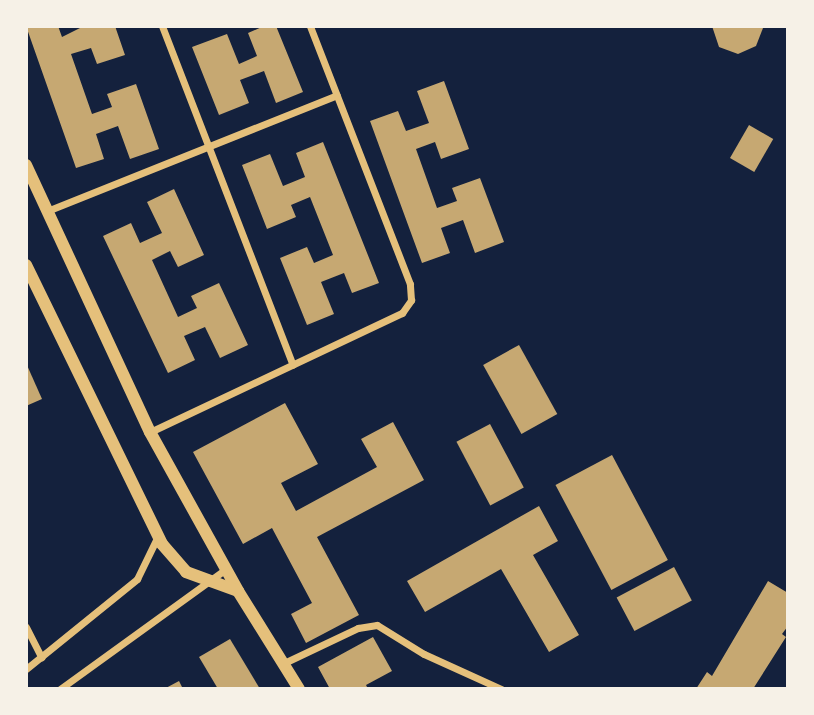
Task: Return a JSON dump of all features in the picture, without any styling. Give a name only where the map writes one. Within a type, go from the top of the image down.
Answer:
[{"type":"street","points":[[162,26],[293,365]]},
{"type":"street","points":[[150,432],[402,313],[411,300],[410,284],[310,26]]},
{"type":"street","points":[[47,211],[337,95]]},
{"type":"street","points":[[26,165],[150,432],[238,591],[299,689]]},
{"type":"street","points":[[26,265],[158,534],[177,564],[208,582],[238,591]]},
{"type":"street","points":[[26,669],[137,579],[151,558],[158,534]]},
{"type":"street","points":[[60,689],[226,569]]},
{"type":"street","points":[[284,663],[358,628],[377,625],[424,654],[501,689]]},
{"type":"street","points":[[26,627],[41,657]]},
{"type":"building","points":[[26,26],[58,26],[62,37],[84,26],[115,26],[125,55],[97,64],[91,48],[71,54],[92,114],[112,107],[107,94],[136,84],[159,149],[130,159],[118,126],[96,134],[104,159],[76,168]]},
{"type":"building","points":[[264,26],[276,26],[303,92],[276,103],[264,71],[240,80],[249,103],[219,115],[192,47],[227,34],[239,64],[257,56],[248,33]]},
{"type":"building","points":[[712,26],[763,28],[756,46],[738,54],[719,47]]},
{"type":"building","points":[[444,81],[469,149],[441,159],[435,142],[416,149],[437,208],[457,201],[452,188],[480,178],[504,242],[475,253],[463,220],[441,228],[450,253],[422,263],[370,121],[398,111],[406,131],[429,123],[417,91]]},
{"type":"building","points":[[749,125],[773,139],[754,172],[730,158]]},
{"type":"building","points":[[323,142],[379,283],[352,293],[344,273],[321,282],[334,314],[307,325],[280,258],[307,247],[314,263],[333,255],[310,197],[291,205],[296,217],[267,229],[242,165],[270,154],[283,186],[305,177],[296,153]]},
{"type":"building","points":[[174,189],[204,255],[178,267],[170,251],[152,260],[178,317],[197,308],[191,296],[219,283],[248,345],[220,358],[205,327],[184,336],[195,360],[168,373],[103,236],[131,223],[140,243],[162,233],[147,202]]},
{"type":"building","points":[[519,345],[557,414],[521,434],[483,365]]},
{"type":"building","points":[[26,363],[42,399],[26,406]]},
{"type":"building","points":[[285,403],[318,464],[281,483],[296,511],[377,467],[361,439],[393,422],[424,480],[317,537],[359,615],[306,643],[291,614],[312,603],[272,528],[243,544],[193,452]]},
{"type":"building","points":[[490,424],[524,488],[490,505],[456,442]]},
{"type":"building","points":[[612,455],[668,560],[611,590],[555,485]]},
{"type":"building","points":[[539,506],[558,541],[533,555],[579,635],[549,652],[501,569],[425,612],[407,581]]},
{"type":"building","points":[[674,567],[692,601],[634,631],[617,598]]},
{"type":"building","points":[[768,581],[788,593],[788,626],[782,634],[786,637],[753,689],[696,689],[707,672],[712,676]]},
{"type":"building","points":[[373,637],[392,671],[366,685],[368,689],[330,689],[318,667]]},
{"type":"building","points":[[230,639],[260,689],[218,689],[199,657]]},
{"type":"building","points":[[179,681],[183,689],[164,689]]}]
